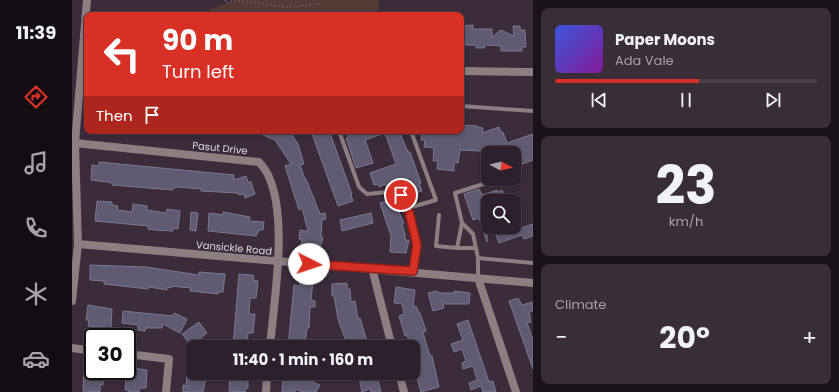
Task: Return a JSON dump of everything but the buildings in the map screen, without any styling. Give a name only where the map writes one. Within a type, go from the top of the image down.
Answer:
[{"type":"street","points":[[86,12],[87,0]]},
{"type":"street","points":[[72,301],[78,244],[75,144],[84,36]]},
{"type":"street","points":[[464,71],[533,72]]},
{"type":"street","name":"Pasut Drive","points":[[75,144],[259,162],[269,175],[278,206],[278,262],[271,340]]},
{"type":"street","name":"Vansickle Road","points":[[78,244],[278,262],[413,271],[533,283]]},
{"type":"street","points":[[372,268],[390,340]]},
{"type":"street","points":[[478,278],[516,392]]},
{"type":"street","points":[[72,348],[84,350]]},
{"type":"street","points":[[136,355],[169,359],[166,392]]},
{"type":"street","points":[[266,392],[267,380]]},
{"type":"street","points":[[401,380],[404,392]]},
{"type":"lane","points":[[464,106],[533,111]]},
{"type":"lane","points":[[340,134],[358,187],[367,194],[388,192],[401,195],[408,208],[417,245],[413,271]]},
{"type":"lane","points":[[408,208],[436,200],[413,134]]},
{"type":"lane","points":[[457,248],[462,223],[455,193],[481,185]]},
{"type":"lane","points":[[439,215],[436,246],[476,248]]},
{"type":"lane","points":[[462,223],[473,234],[478,258],[478,278]]},
{"type":"lane","points":[[478,258],[533,263]]},
{"type":"path","points":[[225,0],[228,3],[234,0],[274,7],[319,4]]},
{"type":"shaded area","points":[[235,0],[379,0],[378,12],[209,12],[209,10]]},
{"type":"route","points":[[309,264],[413,271],[417,245],[408,208],[401,195]]}]
